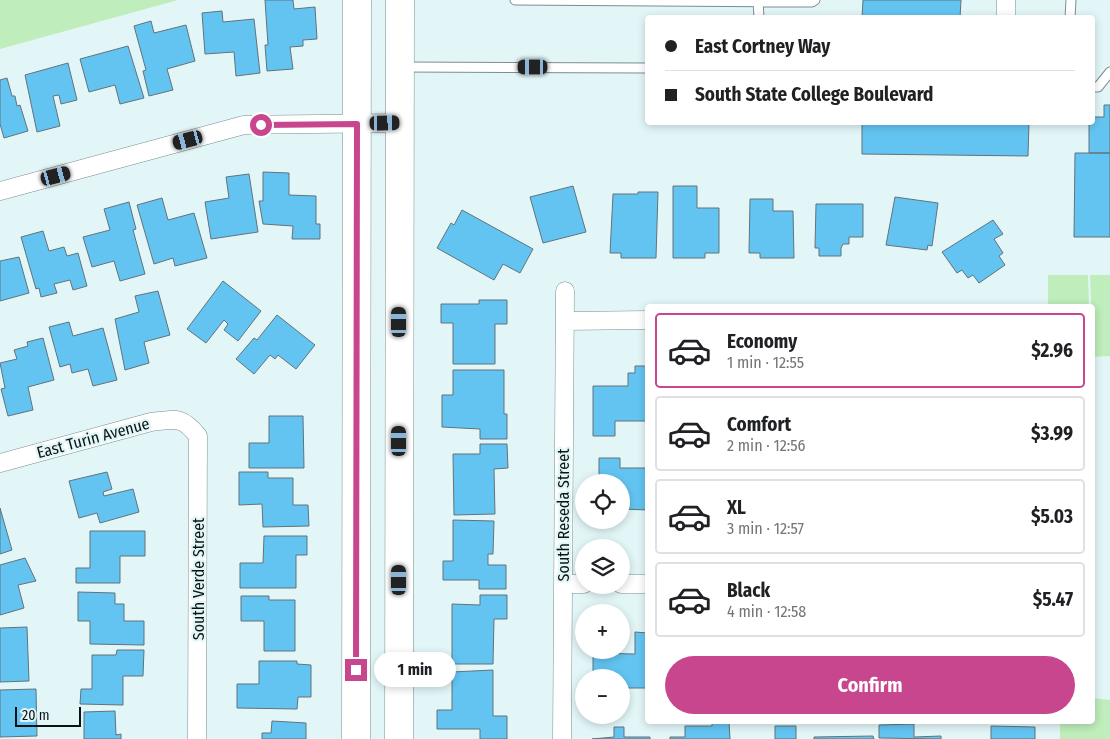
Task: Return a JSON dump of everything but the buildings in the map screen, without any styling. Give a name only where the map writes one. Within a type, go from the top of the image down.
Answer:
[{"type":"main road","points":[[356,739],[357,0]]},
{"type":"main road","points":[[399,739],[400,0]]},
{"type":"street","points":[[1006,0],[1006,15]]},
{"type":"street","points":[[0,190],[244,125],[399,123]]},
{"type":"street","name":"South Reseda Street","points":[[562,739],[565,291]]},
{"type":"street","points":[[565,321],[645,320]]},
{"type":"street","name":"East Turin Avenue","points":[[0,462],[151,422],[173,419],[187,423]]},
{"type":"street","name":"South Verde Street","points":[[187,423],[198,436],[199,454],[197,739]]},
{"type":"street","points":[[563,584],[575,584]]},
{"type":"street","points":[[630,584],[645,584]]},
{"type":"lane","points":[[515,0],[812,2],[815,0]]},
{"type":"lane","points":[[1070,15],[1071,0]]},
{"type":"lane","points":[[758,1],[759,15]]},
{"type":"lane","points":[[399,66],[645,68]]},
{"type":"lane","points":[[1095,87],[1098,87],[1110,72]]},
{"type":"green space","points":[[0,0],[178,0],[0,49]]},
{"type":"green space","points":[[1048,275],[1088,275],[1089,304],[1048,304]]},
{"type":"green space","points":[[1090,275],[1110,275],[1110,356],[1095,357],[1095,304],[1091,304]]},
{"type":"green space","points":[[1095,698],[1110,700],[1110,739],[1060,739],[1060,724],[1095,724]]},
{"type":"route","points":[[261,125],[357,124],[356,670]]}]
